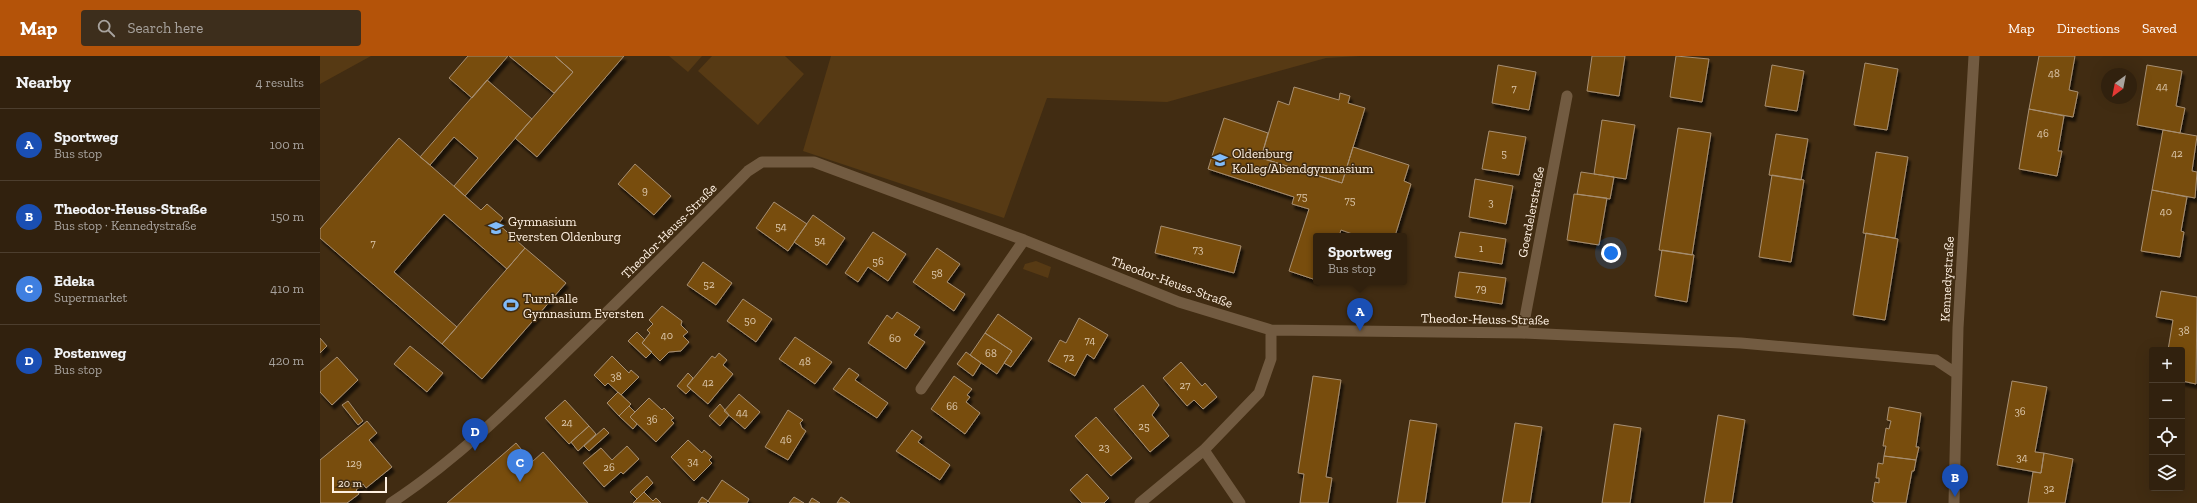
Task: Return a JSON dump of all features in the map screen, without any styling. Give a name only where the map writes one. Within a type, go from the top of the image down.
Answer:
[{"type":"street","name":"Kennedystraße","points":[[1954,503],[1957,374],[1974,56]]},
{"type":"street","name":"Goerdelerstraße","points":[[1522,332],[1567,96]]},
{"type":"street","name":"Theodor-Heuss-Straße","points":[[391,503],[424,481],[513,404],[646,274],[748,171],[762,162],[814,162],[1024,240],[1179,302],[1271,330],[1522,332],[1741,343],[1874,353],[1936,360],[1957,374]]},
{"type":"street","points":[[921,389],[1024,240]]},
{"type":"street","points":[[1140,503],[1204,450],[1259,393],[1271,359],[1271,330]]},
{"type":"street","points":[[1204,450],[1240,503]]},
{"type":"shaded area","points":[[320,56],[371,56],[320,84]]},
{"type":"shaded area","points":[[669,56],[702,56],[688,72]]},
{"type":"shaded area","points":[[712,56],[785,56],[804,74],[758,125],[698,71]]},
{"type":"shaded area","points":[[831,56],[1360,56],[1326,58],[1167,102],[1047,98],[1004,218],[803,151]]},
{"type":"shaded area","points":[[1036,261],[1051,267],[1048,278],[1023,269],[1025,264]]},
{"type":"building","points":[[468,56],[508,56],[472,98],[449,78]]},
{"type":"building","points":[[509,56],[555,56],[573,72],[554,93]]},
{"type":"building","points":[[555,56],[624,56],[537,157],[515,138],[573,72]]},
{"type":"building","points":[[1592,56],[1625,56],[1619,96],[1587,91]]},
{"type":"building","points":[[1676,56],[1709,59],[1702,102],[1670,97]]},
{"type":"building","points":[[2039,56],[2075,56],[2069,90],[2078,92],[2073,117],[2029,109]]},
{"type":"building","points":[[1865,63],[1898,69],[1887,130],[1854,125]]},
{"type":"building","points":[[1498,65],[1536,72],[1529,110],[1492,103]]},
{"type":"building","points":[[1772,65],[1804,71],[1797,111],[1765,106]]},
{"type":"building","points":[[2147,65],[2182,71],[2176,106],[2185,108],[2180,133],[2137,125]]},
{"type":"building","points":[[487,80],[532,119],[465,196],[454,186],[478,158],[454,137],[430,165],[420,157]]},
{"type":"building","points":[[1294,87],[1339,100],[1340,93],[1350,96],[1348,103],[1365,108],[1342,183],[1261,158],[1278,101],[1289,105]]},
{"type":"building","points":[[2029,109],[2064,116],[2058,151],[2062,151],[2057,176],[2019,169]]},
{"type":"building","points":[[1224,118],[1268,133],[1261,158],[1342,183],[1353,147],[1409,165],[1404,181],[1411,184],[1396,233],[1350,233],[1341,230],[1340,233],[1313,233],[1313,279],[1289,271],[1309,209],[1292,204],[1294,197],[1208,169]]},
{"type":"building","points":[[1602,120],[1635,125],[1626,179],[1594,174]]},
{"type":"building","points":[[1678,128],[1711,133],[1692,255],[1659,250]]},
{"type":"building","points":[[2163,130],[2197,136],[2192,171],[2197,172],[2195,198],[2152,190]]},
{"type":"building","points":[[1489,131],[1526,137],[1519,175],[1482,169]]},
{"type":"building","points":[[1776,134],[1808,139],[1801,180],[1769,175]]},
{"type":"building","points":[[399,138],[481,210],[487,204],[503,218],[498,224],[525,248],[507,269],[444,214],[394,272],[457,327],[442,344],[320,238],[320,229]]},
{"type":"building","points":[[1876,152],[1908,157],[1895,238],[1863,233]]},
{"type":"building","points":[[635,164],[671,196],[654,215],[618,184]]},
{"type":"building","points":[[1581,172],[1614,177],[1610,199],[1577,194]]},
{"type":"building","points":[[1772,175],[1804,180],[1791,262],[1759,257]]},
{"type":"building","points":[[1475,179],[1513,186],[1506,224],[1469,217]]},
{"type":"building","points":[[2152,190],[2187,197],[2181,231],[2184,232],[2180,257],[2141,251]]},
{"type":"building","points":[[1574,194],[1607,198],[1599,245],[1567,240]]},
{"type":"building","points":[[774,202],[807,224],[788,251],[756,228]]},
{"type":"building","points":[[813,215],[845,238],[827,265],[794,242]]},
{"type":"building","points":[[1161,226],[1241,246],[1234,273],[1155,253]]},
{"type":"building","points":[[873,232],[906,254],[888,281],[868,267],[858,282],[845,273]]},
{"type":"building","points":[[1460,232],[1506,239],[1502,264],[1455,257]]},
{"type":"building","points":[[1866,233],[1898,239],[1885,320],[1853,315]]},
{"type":"building","name":"Turnhalle Gymnasium Eversten","points":[[525,248],[566,283],[482,379],[442,344]]},
{"type":"building","points":[[937,248],[960,264],[947,282],[965,294],[954,311],[913,282]]},
{"type":"building","points":[[1662,250],[1694,255],[1687,302],[1655,296]]},
{"type":"building","points":[[703,262],[732,283],[716,305],[687,285]]},
{"type":"building","points":[[1459,272],[1506,278],[1502,304],[1455,297]]},
{"type":"building","points":[[2161,291],[2197,297],[2196,384],[2185,382],[2185,347],[2168,347],[2173,320],[2156,317]]},
{"type":"building","points":[[743,299],[772,319],[756,342],[727,321]]},
{"type":"building","points":[[662,306],[682,321],[681,325],[688,332],[683,336],[689,342],[681,351],[669,352],[660,361],[642,343],[650,333],[647,330],[653,324],[649,320]]},
{"type":"building","points":[[897,312],[920,327],[914,335],[925,342],[906,369],[868,343],[887,315],[892,319]]},
{"type":"building","points":[[998,314],[1032,338],[1011,367],[1004,363],[1012,351],[985,333]]},
{"type":"building","points":[[1079,318],[1108,335],[1094,359],[1087,354],[1075,376],[1048,361],[1060,340],[1066,343]]},
{"type":"building","points":[[637,332],[645,340],[642,343],[652,352],[646,358],[628,341]]},
{"type":"building","points":[[985,333],[1012,351],[997,374],[970,355]]},
{"type":"building","points":[[795,337],[832,362],[815,384],[779,359]]},
{"type":"building","points":[[320,338],[327,346],[320,353]]},
{"type":"building","points":[[410,346],[443,373],[427,392],[394,364]]},
{"type":"building","points":[[966,352],[981,363],[973,376],[957,364]]},
{"type":"building","points":[[719,353],[727,360],[723,365],[733,374],[708,404],[687,386],[712,356],[715,358]]},
{"type":"building","points":[[612,356],[629,373],[631,370],[639,377],[621,395],[608,383],[605,386],[594,375]]},
{"type":"building","points":[[337,357],[358,380],[332,405],[320,392],[320,372]]},
{"type":"building","points":[[1181,362],[1202,386],[1205,383],[1217,397],[1203,409],[1194,400],[1187,406],[1163,378]]},
{"type":"building","points":[[849,368],[859,375],[855,380],[888,403],[877,418],[833,389]]},
{"type":"building","points":[[688,373],[693,378],[687,386],[691,389],[686,394],[677,386]]},
{"type":"building","points":[[954,376],[972,389],[967,395],[970,397],[966,402],[980,413],[965,434],[931,409]]},
{"type":"building","points":[[1313,376],[1341,380],[1326,477],[1332,478],[1328,503],[1300,503],[1304,474],[1298,473]]},
{"type":"building","points":[[2012,381],[2047,387],[2035,452],[2044,453],[2041,473],[1997,465]]},
{"type":"building","points":[[1143,385],[1159,405],[1152,415],[1169,436],[1150,452],[1114,409]]},
{"type":"building","points":[[618,392],[631,404],[619,416],[607,403]]},
{"type":"building","points":[[739,394],[760,412],[745,429],[724,411]]},
{"type":"building","points":[[649,398],[662,410],[664,408],[674,418],[671,420],[674,423],[656,442],[630,417]]},
{"type":"building","points":[[565,400],[589,426],[569,444],[545,418]]},
{"type":"building","points":[[348,401],[363,421],[358,425],[342,405]]},
{"type":"building","points":[[720,404],[729,415],[720,426],[709,416]]},
{"type":"building","points":[[629,406],[635,412],[630,417],[637,424],[633,429],[619,416]]},
{"type":"building","points":[[1889,407],[1921,413],[1916,447],[1919,447],[1916,460],[1884,456],[1886,446],[1883,446],[1886,428],[1889,429],[1891,421],[1887,420]]},
{"type":"building","points":[[788,410],[803,420],[800,423],[802,428],[806,431],[788,460],[765,447]]},
{"type":"building","points":[[1718,415],[1745,420],[1732,503],[1704,503]]},
{"type":"building","points":[[1096,417],[1132,458],[1111,476],[1075,436]]},
{"type":"building","points":[[1410,420],[1437,424],[1425,503],[1397,503]]},
{"type":"building","points":[[367,421],[377,433],[369,440],[392,467],[366,488],[363,484],[356,490],[359,494],[347,503],[320,503],[320,460]]},
{"type":"building","points":[[1515,423],[1542,427],[1530,503],[1502,503]]},
{"type":"building","points":[[1614,424],[1641,428],[1630,503],[1602,503]]},
{"type":"building","points":[[589,426],[596,434],[578,451],[571,442]]},
{"type":"building","points":[[604,428],[609,433],[589,451],[584,446]]},
{"type":"building","points":[[912,430],[922,437],[918,442],[950,465],[940,480],[896,451]]},
{"type":"building","points":[[688,440],[702,453],[704,450],[712,457],[709,460],[712,463],[694,481],[671,457]]},
{"type":"building","points":[[516,443],[532,462],[543,452],[588,503],[447,503]]},
{"type":"building","points":[[627,446],[639,459],[623,474],[621,472],[604,487],[583,463],[601,448],[612,460]]},
{"type":"building","points":[[2044,453],[2073,459],[2065,503],[2028,503],[2033,472],[2041,473]]},
{"type":"building","points":[[1884,456],[1916,460],[1914,471],[1912,471],[1906,503],[1875,503],[1872,501],[1875,482],[1879,483],[1879,478],[1876,478],[1878,463],[1883,464]]},
{"type":"building","points":[[1087,474],[1109,498],[1104,503],[1082,503],[1070,490]]},
{"type":"building","points":[[647,476],[653,483],[637,499],[630,492]]},
{"type":"building","points":[[722,480],[749,499],[747,503],[710,503],[708,501]]},
{"type":"building","points":[[644,492],[653,501],[656,498],[661,503],[633,503]]},
{"type":"building","points":[[702,497],[708,501],[706,503],[698,503]]},
{"type":"building","points":[[794,497],[804,503],[789,503]]},
{"type":"building","points":[[841,497],[850,503],[837,503]]},
{"type":"building","points":[[812,498],[820,503],[809,503]]},
{"type":"place","name":"Oldenburg Kolleg/Abendgymnasium","points":[[1220,160]]},
{"type":"place","name":"Gymnasium Eversten Oldenburg","points":[[496,228]]},
{"type":"place","name":"Turnhalle Gymnasium Eversten","points":[[511,305]]},
{"type":"place","name":"Sportweg","points":[[1360,331]]},
{"type":"place","name":"Postenweg","points":[[475,451]]},
{"type":"place","name":"Edeka","points":[[520,482]]},
{"type":"place","name":"Theodor-Heuss-Straße","points":[[1955,497]]}]
